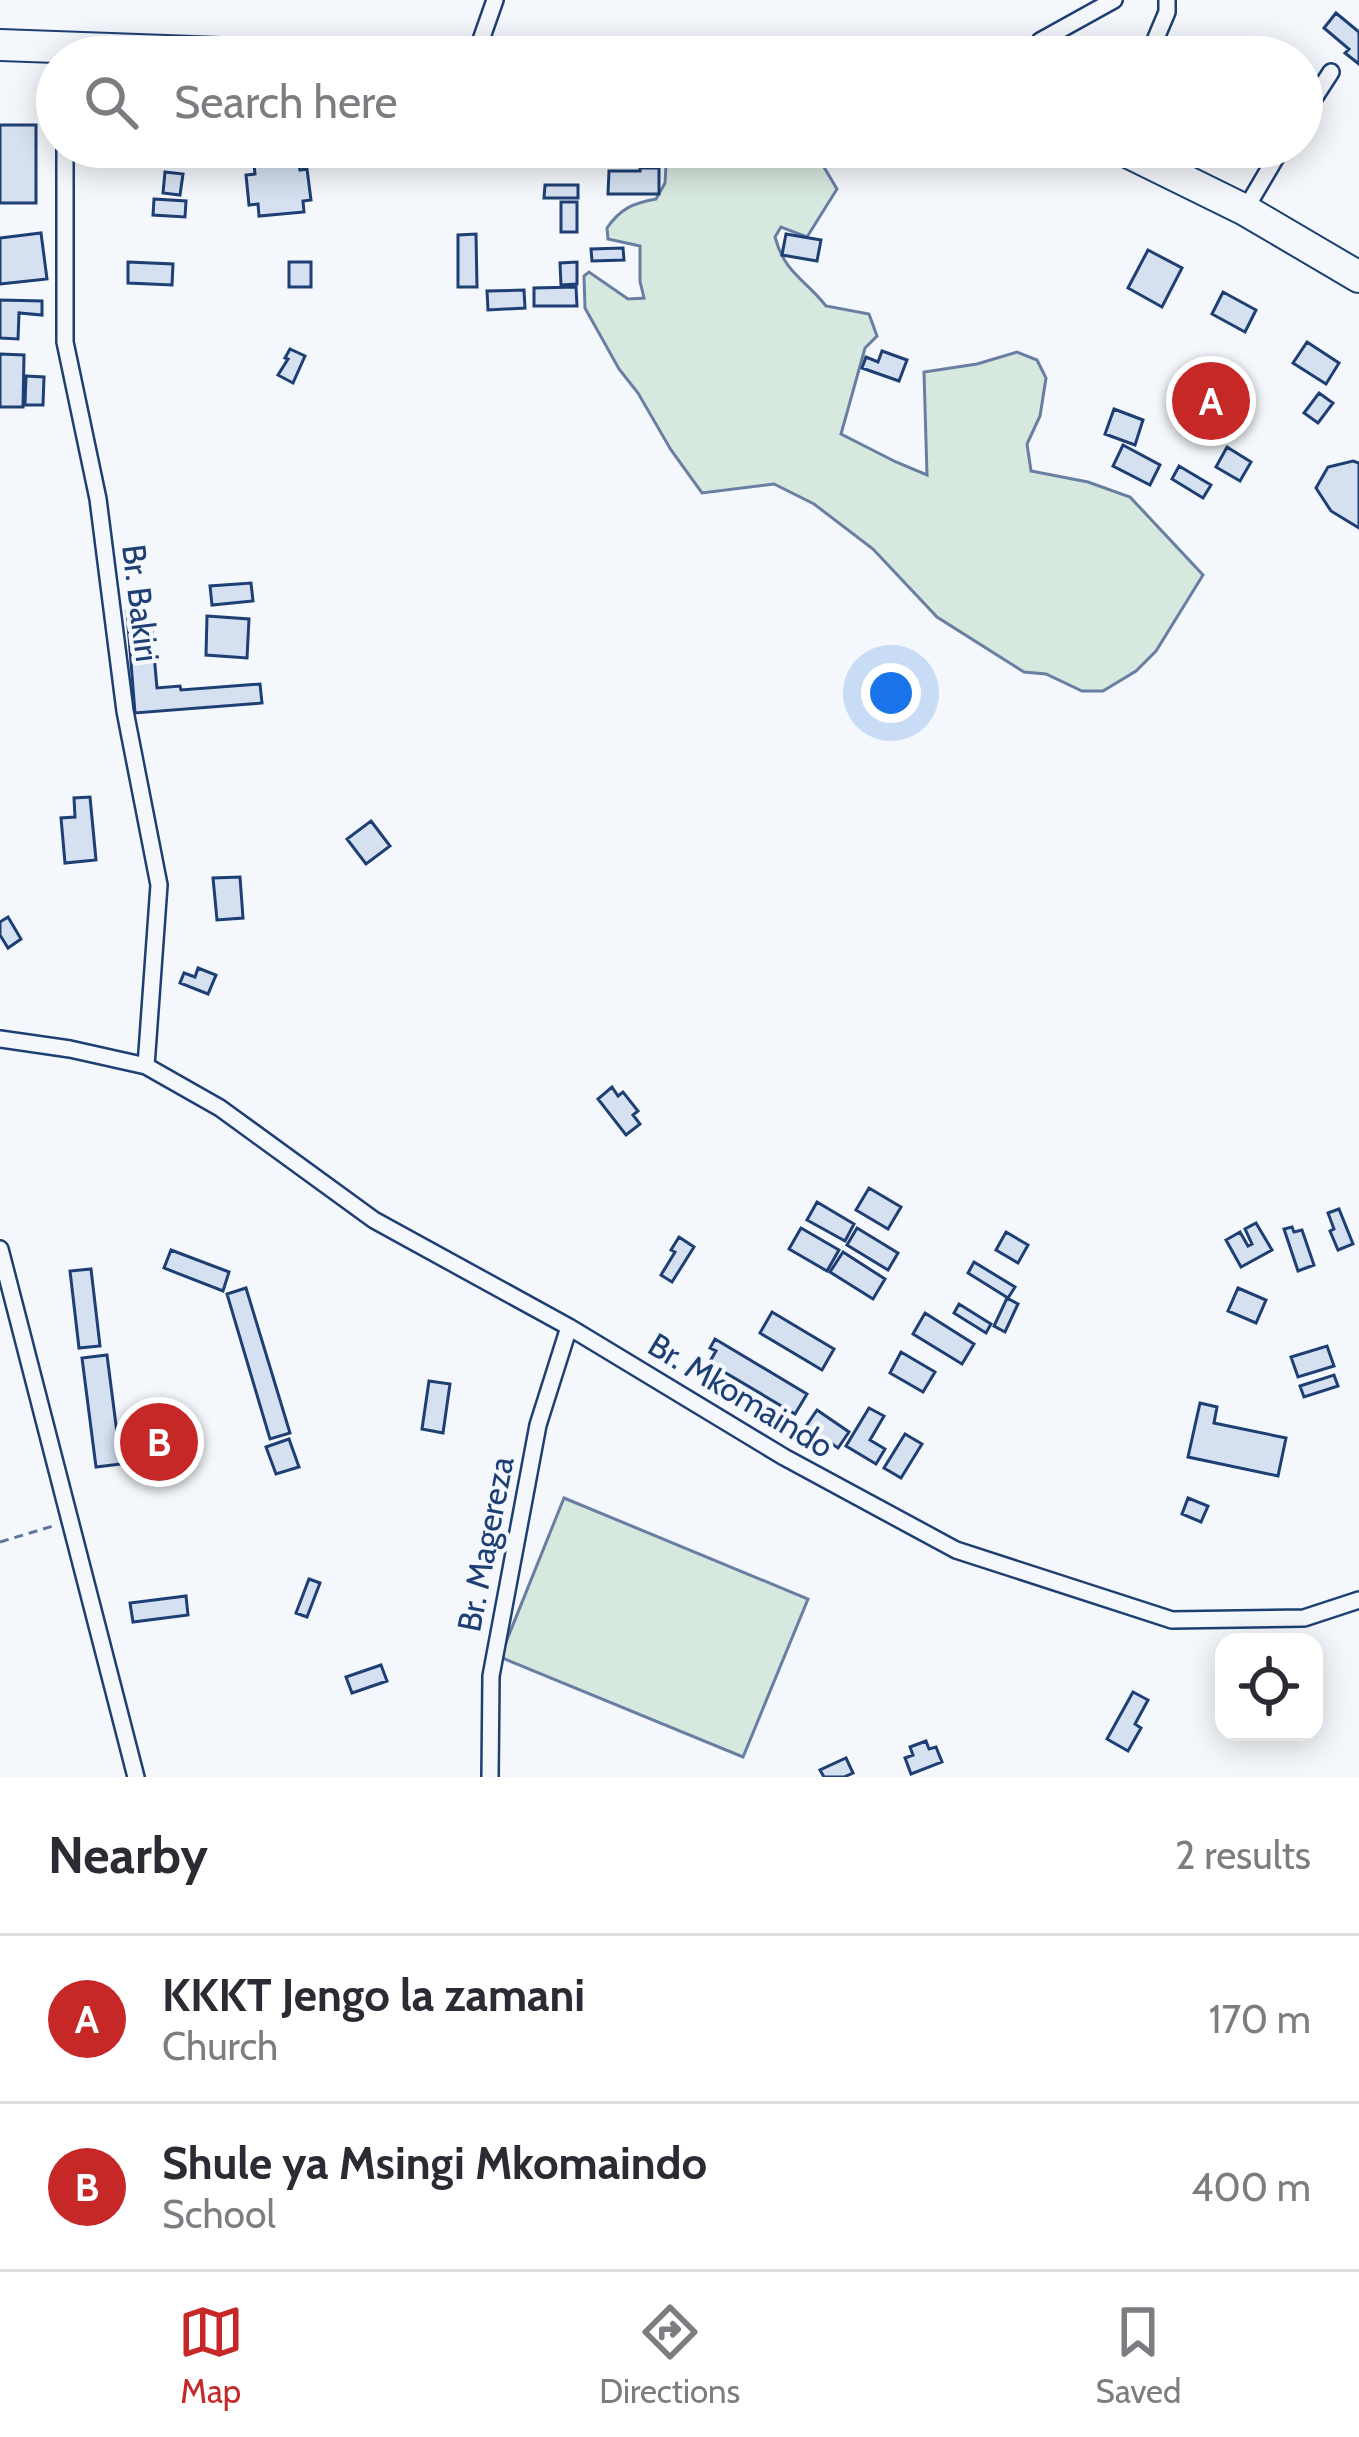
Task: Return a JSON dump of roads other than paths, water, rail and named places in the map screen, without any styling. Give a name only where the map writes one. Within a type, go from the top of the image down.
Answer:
[{"type":"highway","points":[[0,44],[36,49]]},
{"type":"highway","points":[[1160,168],[1245,210],[1359,277]]},
{"type":"street","points":[[482,36],[495,0]]},
{"type":"street","points":[[1049,36],[1114,0]]},
{"type":"street","points":[[1157,36],[1167,0]]},
{"type":"street","points":[[1323,84],[1331,72]]},
{"type":"street","name":"Br. Bakiri","points":[[65,168],[65,342],[98,499],[125,712],[159,885],[146,1066]]},
{"type":"street","points":[[1245,210],[1270,168]]},
{"type":"street","points":[[0,1039],[70,1048],[146,1066]]},
{"type":"street","name":"Br. Mkomaindo","points":[[146,1066],[220,1108],[374,1220],[569,1327],[784,1457],[956,1550],[1172,1621],[1304,1618],[1359,1600]]},
{"type":"street","points":[[0,1249],[136,1777]]},
{"type":"street","name":"Br. Magereza","points":[[490,1777],[490,1676],[538,1425],[569,1327]]},
{"type":"place","name":"KKKT Jengo la zamani","points":[[1211,401]]},
{"type":"place","name":"Shule ya Msingi Mkomaindo","points":[[159,1442]]}]
